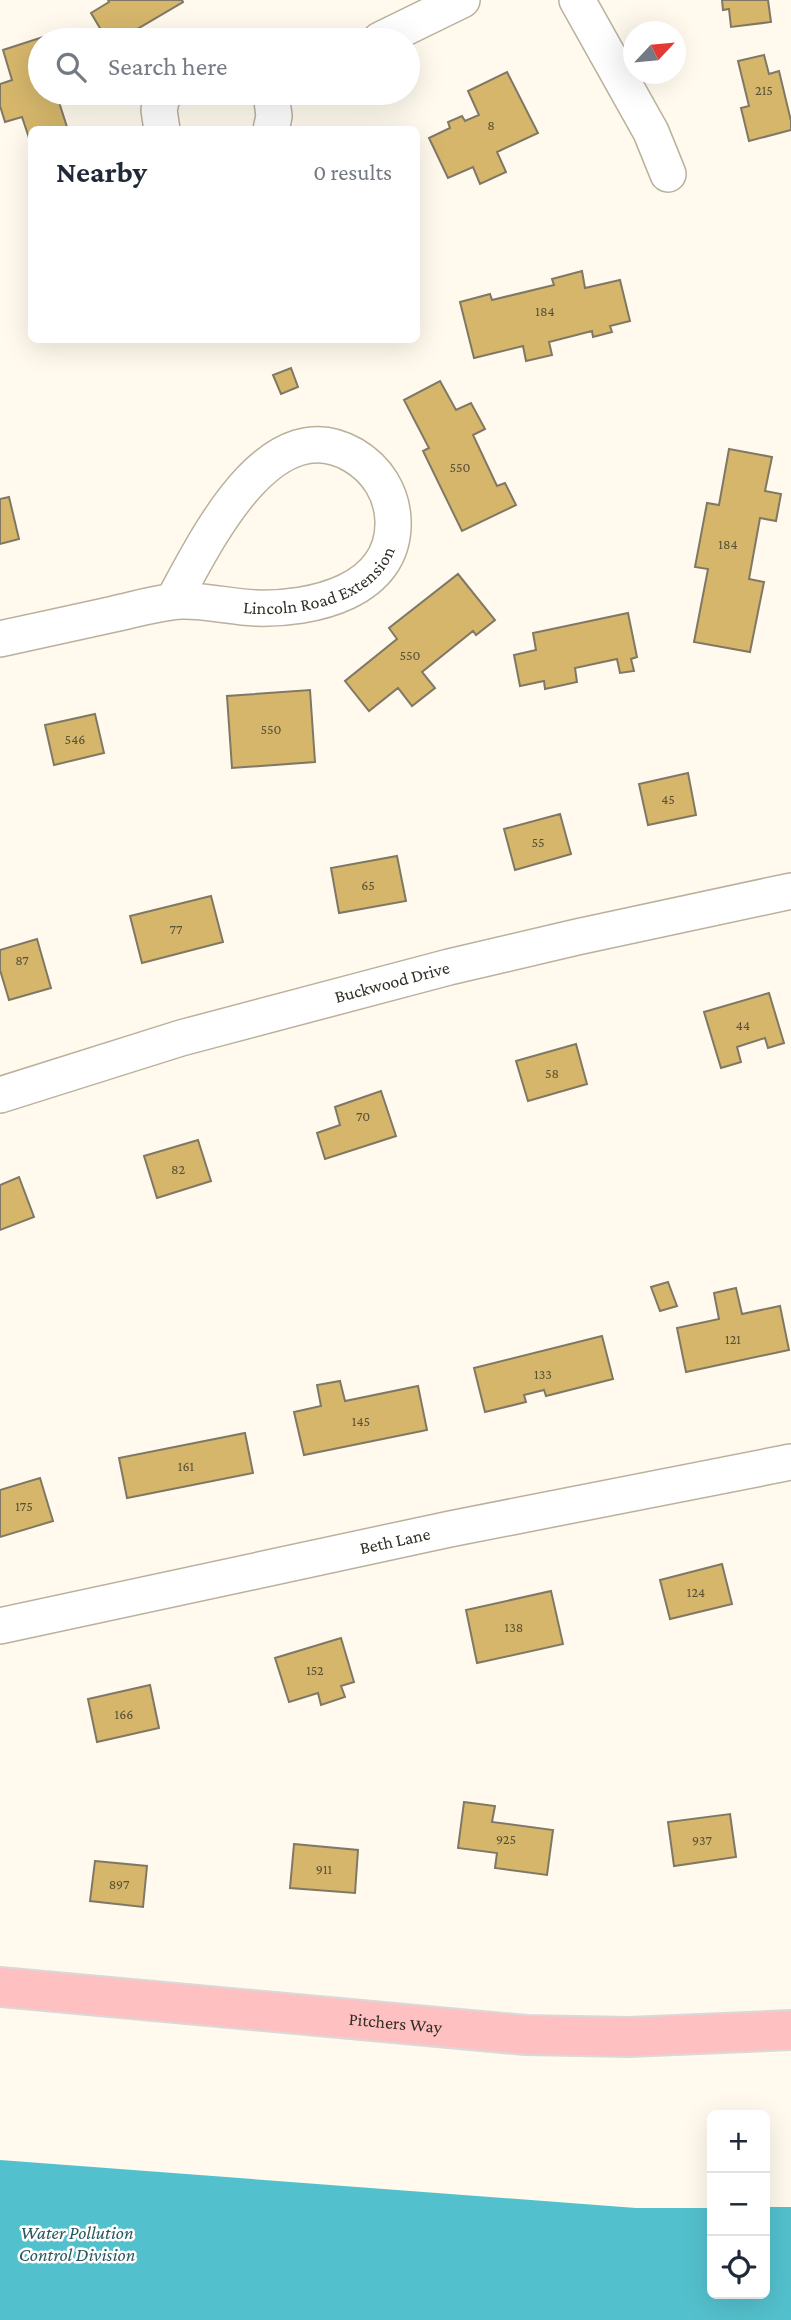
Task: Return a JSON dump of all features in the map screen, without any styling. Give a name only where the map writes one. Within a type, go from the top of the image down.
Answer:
[{"type":"main road","name":"Pitchers Way","points":[[0,1987],[526,2035],[629,2037],[791,2029]]},
{"type":"street","points":[[405,28],[462,0]]},
{"type":"street","points":[[577,0],[651,132],[668,174]]},
{"type":"street","points":[[160,105],[161,126]]},
{"type":"street","points":[[272,126],[273,105]]},
{"type":"street","name":"Lincoln Road Extension","points":[[0,639],[173,601],[278,608],[321,602],[353,589],[377,569],[391,542],[393,511],[382,482],[361,459],[332,447],[307,447],[282,454],[254,477],[228,507],[215,525],[173,601]]},
{"type":"street","name":"Buckwood Drive","points":[[0,1095],[181,1038],[449,967],[791,891]]},
{"type":"street","name":"Beth Lane","points":[[0,1626],[450,1529],[791,1462]]},
{"type":"water","name":"Water Pollution Control Division","points":[[0,2160],[636,2208],[707,2208],[707,2299],[770,2299],[770,2207],[791,2207],[791,2320],[0,2320]]},
{"type":"building","points":[[108,0],[183,2],[139,28],[100,28],[91,13],[109,2]]},
{"type":"building","points":[[722,0],[768,0],[771,22],[731,27],[729,9],[723,10]]},
{"type":"building","points":[[28,42],[28,105],[60,105],[67,126],[28,126],[28,135],[22,117],[5,122],[0,106],[0,84],[12,80],[3,50]]},
{"type":"building","points":[[764,55],[769,74],[779,71],[791,130],[749,141],[741,108],[749,106],[738,61]]},
{"type":"building","points":[[507,72],[538,133],[497,152],[506,172],[480,184],[473,167],[448,178],[429,138],[450,128],[448,122],[462,116],[465,121],[479,115],[468,91]]},
{"type":"building","points":[[582,271],[585,288],[620,280],[630,321],[610,326],[612,332],[593,337],[592,331],[549,342],[552,355],[526,361],[523,346],[474,358],[460,302],[490,294],[492,300],[554,285],[552,279]]},
{"type":"building","points":[[291,368],[298,387],[281,394],[273,375]]},
{"type":"building","points":[[440,381],[456,410],[471,403],[485,429],[473,435],[497,486],[505,483],[516,505],[462,531],[423,451],[429,448],[404,400]]},
{"type":"building","points":[[729,449],[772,457],[765,491],[781,494],[776,521],[760,518],[749,579],[764,582],[750,652],[694,642],[708,569],[695,567],[707,503],[719,505]]},
{"type":"building","points":[[9,497],[19,539],[0,544],[0,499]]},
{"type":"building","points":[[458,574],[495,620],[476,635],[473,631],[422,672],[435,688],[412,706],[398,688],[369,711],[345,681],[397,639],[389,628]]},
{"type":"building","points":[[628,613],[637,657],[631,659],[634,671],[620,673],[617,659],[575,668],[577,682],[545,689],[544,681],[520,686],[514,655],[536,650],[533,633]]},
{"type":"building","points":[[310,690],[315,762],[232,768],[227,696]]},
{"type":"building","points":[[95,714],[104,753],[54,765],[45,725]]},
{"type":"building","points":[[688,773],[696,815],[648,825],[639,784]]},
{"type":"building","points":[[560,814],[571,854],[515,870],[504,829]]},
{"type":"building","points":[[397,856],[406,901],[339,913],[331,868]]},
{"type":"building","points":[[211,896],[223,942],[142,963],[130,916]]},
{"type":"building","points":[[37,939],[51,988],[9,1000],[0,970],[0,950]]},
{"type":"building","points":[[769,993],[784,1043],[768,1048],[765,1038],[737,1047],[741,1062],[721,1068],[704,1012]]},
{"type":"building","points":[[576,1044],[587,1084],[528,1101],[516,1061]]},
{"type":"building","points":[[381,1091],[396,1136],[325,1159],[317,1133],[340,1125],[335,1107]]},
{"type":"building","points":[[198,1140],[211,1181],[157,1198],[144,1156]]},
{"type":"building","points":[[19,1177],[34,1217],[0,1230],[0,1185]]},
{"type":"building","points":[[668,1282],[677,1306],[660,1311],[651,1287]]},
{"type":"building","points":[[736,1288],[742,1314],[780,1306],[789,1350],[686,1372],[677,1328],[719,1319],[714,1293]]},
{"type":"building","points":[[602,1336],[613,1379],[546,1396],[544,1390],[524,1395],[526,1402],[485,1412],[474,1368]]},
{"type":"building","points":[[340,1381],[345,1401],[418,1386],[427,1430],[304,1455],[294,1412],[321,1406],[317,1385]]},
{"type":"building","points":[[245,1433],[253,1473],[127,1498],[119,1458]]},
{"type":"building","points":[[40,1478],[53,1521],[0,1537],[0,1490]]},
{"type":"building","points":[[722,1564],[732,1604],[670,1619],[660,1580]]},
{"type":"building","points":[[551,1591],[563,1644],[477,1663],[466,1610]]},
{"type":"building","points":[[341,1638],[354,1682],[341,1686],[345,1697],[321,1705],[318,1693],[289,1702],[275,1658]]},
{"type":"building","points":[[150,1685],[159,1728],[97,1742],[88,1699]]},
{"type":"building","points":[[464,1802],[495,1806],[492,1822],[553,1830],[547,1875],[495,1868],[497,1853],[458,1848]]},
{"type":"building","points":[[730,1814],[736,1857],[674,1866],[668,1822]]},
{"type":"building","points":[[294,1844],[358,1850],[355,1893],[290,1888]]},
{"type":"building","points":[[95,1861],[147,1866],[143,1907],[90,1901]]}]
